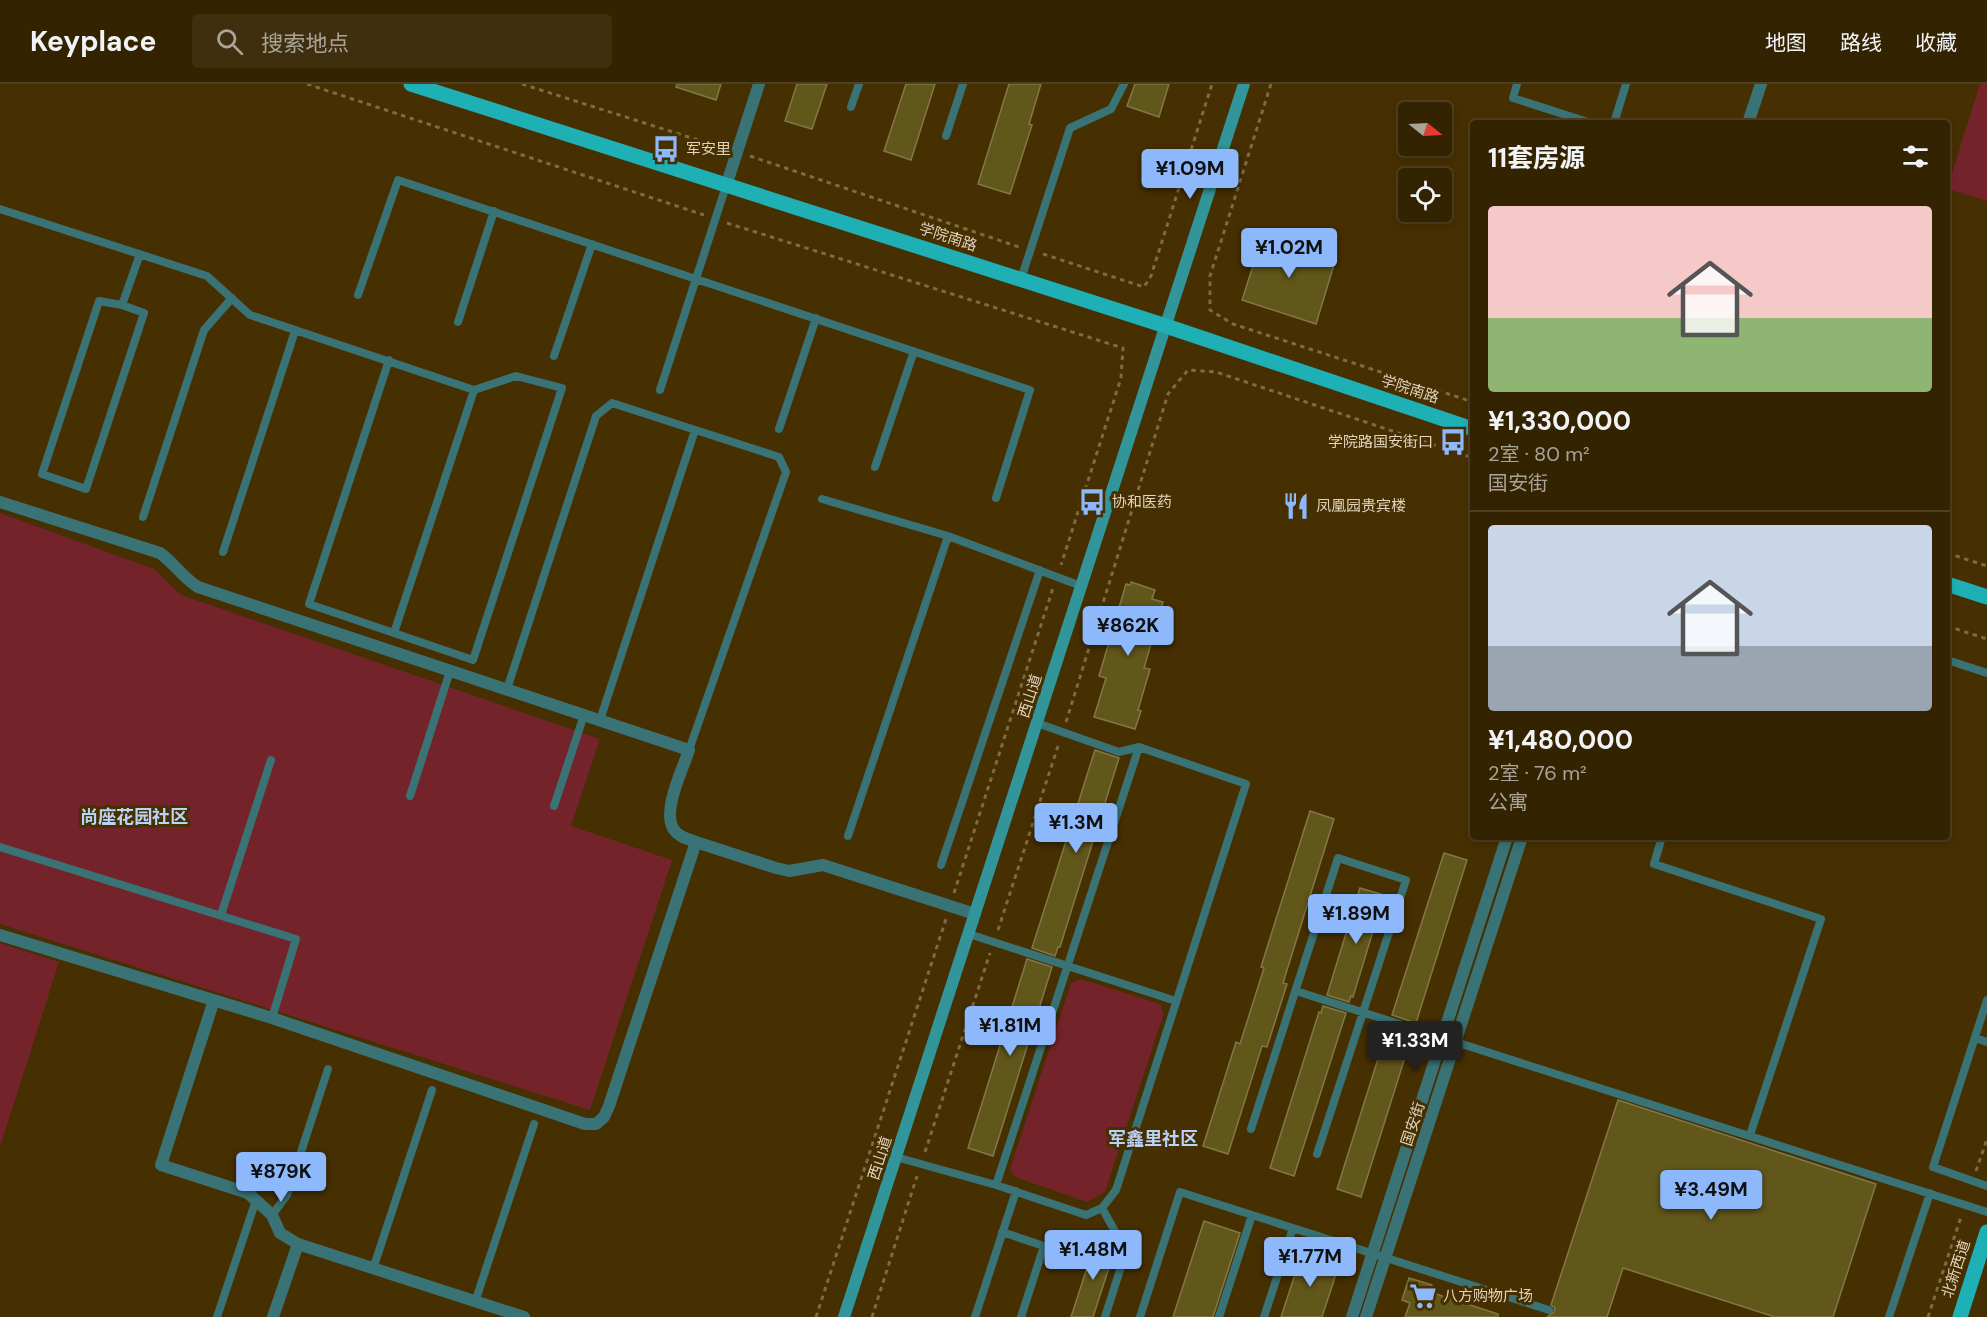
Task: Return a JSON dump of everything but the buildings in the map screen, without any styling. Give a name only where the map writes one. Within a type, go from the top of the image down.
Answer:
[{"type":"main road","name":"学院南路","points":[[411,84],[1022,279],[1470,428]]},
{"type":"main road","points":[[1950,585],[1987,597]]},
{"type":"main road","name":"北新西道","points":[[1960,1317],[1987,1232]]},
{"type":"street","points":[[726,186],[759,84]]},
{"type":"street","name":"西山道","points":[[844,1317],[1244,84]]},
{"type":"street","points":[[1749,120],[1761,84]]},
{"type":"street","points":[[0,502],[160,554],[170,560],[190,582],[198,586],[689,750],[670,808],[669,820],[675,831],[696,842],[789,871],[823,865],[975,914]]},
{"type":"street","name":"国安街","points":[[1365,1317],[1378,1256],[1443,1037],[1506,840]]},
{"type":"street","name":"国安街","points":[[1352,1317],[1378,1256],[1456,1041],[1521,840]]},
{"type":"street","points":[[0,935],[272,1018],[585,1124],[596,1124],[604,1117],[609,1106],[696,842]]},
{"type":"street","points":[[214,1000],[161,1165],[248,1193],[272,1215],[280,1233],[298,1244],[524,1317]]},
{"type":"street","points":[[273,1317],[298,1244]]},
{"type":"lane","points":[[851,107],[859,84]]},
{"type":"lane","points":[[946,136],[963,84]]},
{"type":"lane","points":[[1022,279],[1070,128],[1111,109],[1124,84]]},
{"type":"lane","points":[[1517,84],[1513,98],[1582,120]]},
{"type":"lane","points":[[1615,120],[1626,84]]},
{"type":"lane","points":[[358,295],[398,180],[1030,390],[996,498]]},
{"type":"lane","points":[[660,390],[726,186]]},
{"type":"lane","points":[[0,209],[207,276],[250,315],[389,360],[474,390],[516,376],[562,388],[473,660],[309,604],[389,360]]},
{"type":"lane","points":[[458,322],[494,212]]},
{"type":"lane","points":[[554,356],[592,244]]},
{"type":"lane","points":[[122,305],[140,254]]},
{"type":"lane","points":[[143,517],[204,330],[232,298]]},
{"type":"lane","points":[[99,301],[122,305],[144,313],[86,489],[42,474],[99,301]]},
{"type":"lane","points":[[779,429],[816,318]]},
{"type":"lane","points":[[223,552],[295,331]]},
{"type":"lane","points":[[874,467],[914,351]]},
{"type":"lane","points":[[394,633],[474,390]]},
{"type":"lane","points":[[507,689],[596,416],[612,403],[778,457],[786,472],[689,750]]},
{"type":"lane","points":[[600,720],[695,430]]},
{"type":"lane","points":[[822,499],[948,536],[1081,586]]},
{"type":"lane","points":[[848,836],[948,536]]},
{"type":"lane","points":[[941,865],[1040,570]]},
{"type":"lane","points":[[1950,661],[1987,673]]},
{"type":"lane","points":[[410,796],[450,671]]},
{"type":"lane","points":[[554,806],[584,715]]},
{"type":"lane","points":[[896,1158],[1016,1191],[1086,1215],[1102,1209],[1116,1190],[1246,784],[1139,747],[1119,752],[1037,723]]},
{"type":"lane","points":[[996,1185],[1139,747]]},
{"type":"lane","points":[[221,915],[271,760]]},
{"type":"lane","points":[[1661,840],[1654,864],[1821,919],[1750,1135]]},
{"type":"lane","points":[[0,847],[296,939],[272,1018]]},
{"type":"lane","points":[[1251,1129],[1338,858],[1406,880],[1317,1154]]},
{"type":"lane","points":[[969,934],[1176,1001]]},
{"type":"lane","points":[[1296,991],[1987,1212]]},
{"type":"lane","points":[[1987,1000],[1933,1167],[1987,1185]]},
{"type":"lane","points":[[1975,1038],[1987,1042]]},
{"type":"lane","points":[[272,1215],[287,1196],[328,1069]]},
{"type":"lane","points":[[373,1269],[432,1090]]},
{"type":"lane","points":[[475,1302],[534,1124]]},
{"type":"lane","points":[[975,1317],[1016,1191]]},
{"type":"lane","points":[[1140,1317],[1180,1192],[1549,1310]]},
{"type":"lane","points":[[1889,1317],[1930,1193]]},
{"type":"lane","points":[[217,1317],[256,1200]]},
{"type":"lane","points":[[1102,1209],[1126,1251],[1105,1317]]},
{"type":"lane","points":[[1219,1317],[1252,1215]]},
{"type":"lane","points":[[1264,1317],[1293,1228]]},
{"type":"lane","points":[[1002,1232],[1044,1246],[1021,1317]]},
{"type":"path","points":[[522,84],[737,152],[1144,287],[1150,276],[1212,84]]},
{"type":"path","points":[[1271,84],[1210,276],[1210,310],[1233,324],[1470,401]]},
{"type":"path","points":[[816,1317],[1121,378],[1123,348]]},
{"type":"path","points":[[872,1317],[1062,733],[1168,394],[1188,370],[1216,372],[1470,457]]},
{"type":"path","points":[[1950,554],[1987,566]]},
{"type":"path","points":[[1950,628],[1987,639]]},
{"type":"path","points":[[1973,1181],[1987,1138]]},
{"type":"path","points":[[1928,1317],[1965,1204]]},
{"type":"shaded area","points":[[1980,84],[1987,84],[1987,201],[1950,190],[1950,179]]},
{"type":"shaded area","points":[[0,513],[154,569],[181,595],[600,739],[571,826],[672,860],[590,1110],[0,924]]},
{"type":"shaded area","points":[[0,943],[59,962],[0,1147]]},
{"type":"shaded area","points":[[1081,979],[1160,1004],[1164,1013],[1105,1192],[1087,1202],[1015,1177],[1010,1169],[1071,983]]},
{"type":"place","name":"军安里","points":[[666,149]]},
{"type":"place","name":"学院路国安街口","points":[[1453,442]]},
{"type":"place","name":"协和医药","points":[[1092,502]]},
{"type":"place","name":"凤凰园贵宾楼","points":[[1296,506]]},
{"type":"place","name":"八方购物广场","points":[[1423,1296]]},
{"type":"district","name":"尚座花园社区","points":[[134,817]]},
{"type":"district","name":"军鑫里社区","points":[[1153,1139]]}]
